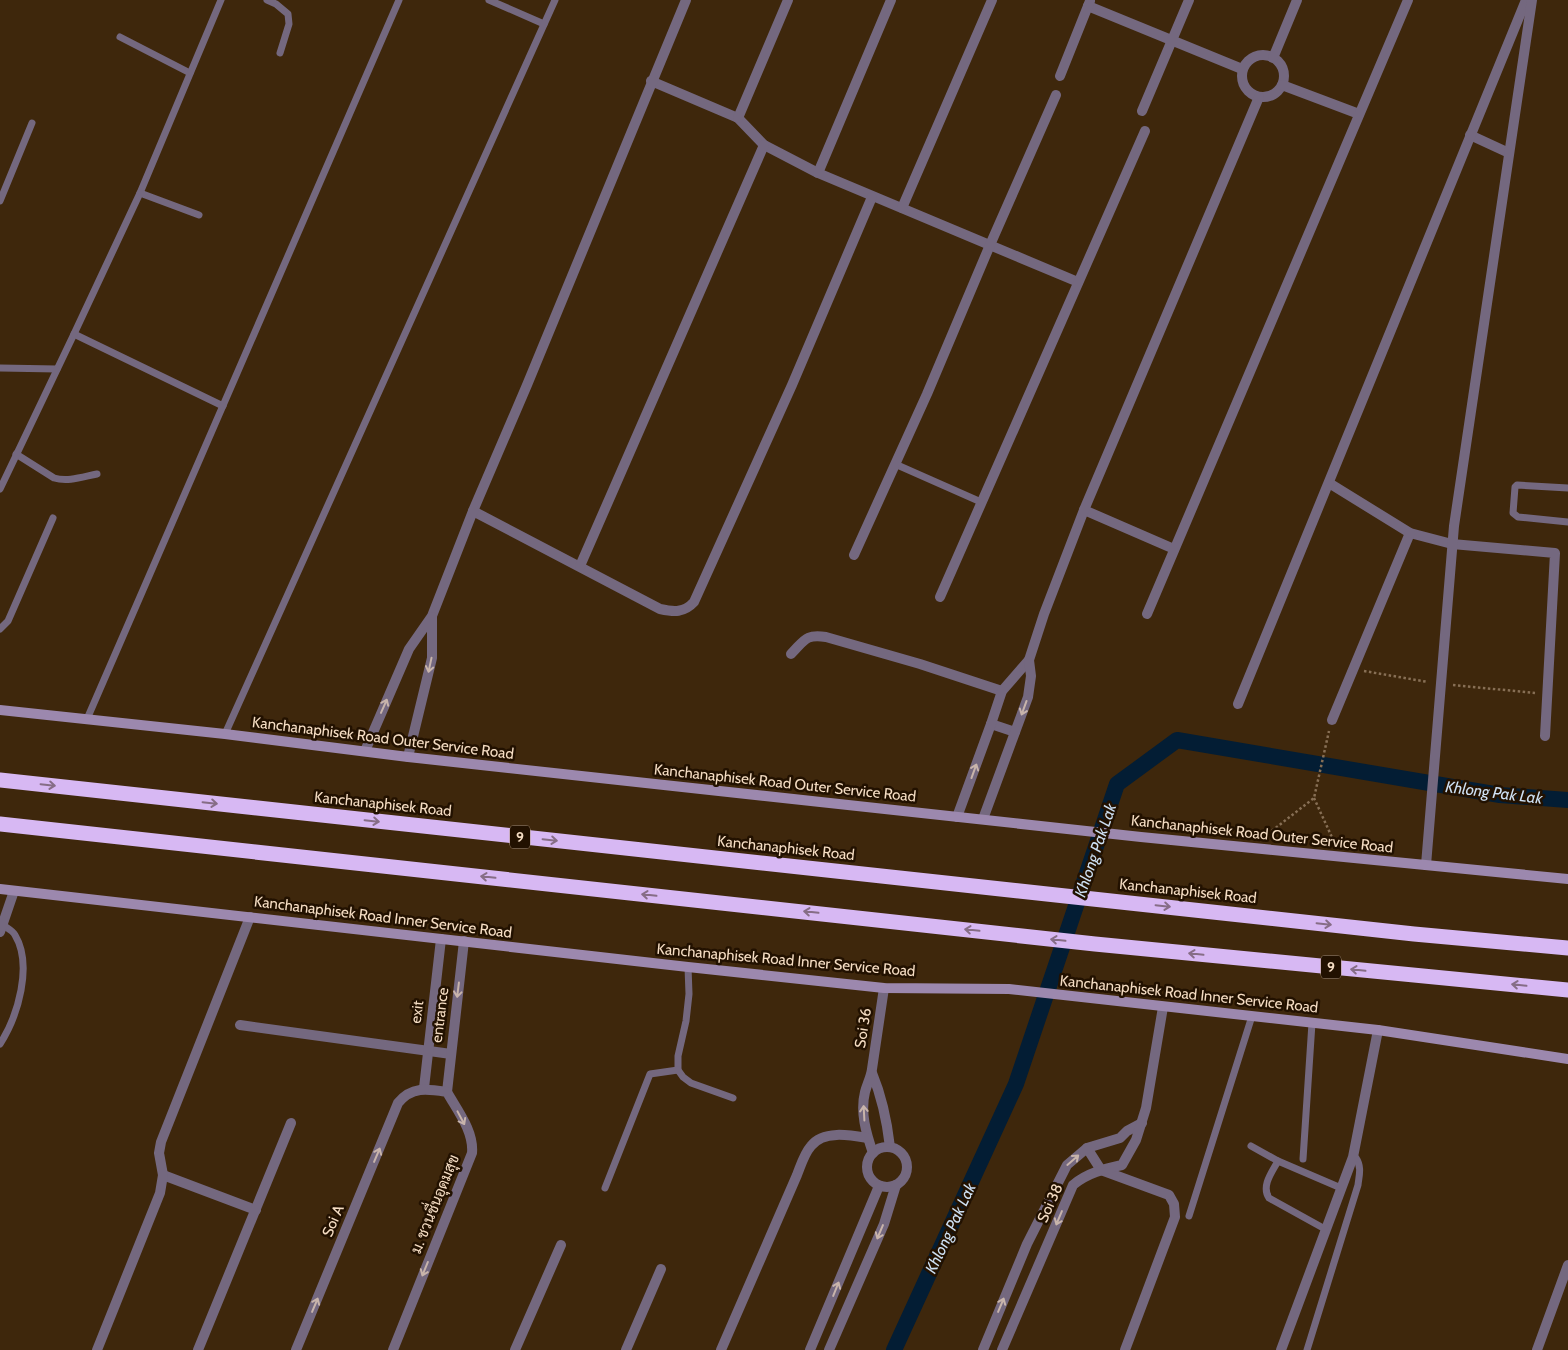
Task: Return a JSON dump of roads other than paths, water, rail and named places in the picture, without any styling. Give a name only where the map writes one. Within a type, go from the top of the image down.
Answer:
[{"type":"highway","name":"Kanchanaphisek Road","points":[[0,780],[1414,934],[1568,948]]},
{"type":"highway","name":"9","points":[[0,824],[1095,944],[1568,990]]},
{"type":"main road","name":"Kanchanaphisek Road Outer Service Road","points":[[0,710],[1065,829],[1568,879]]},
{"type":"main road","name":"Kanchanaphisek Road Inner Service Road","points":[[0,889],[884,988],[1009,989],[1095,998],[1378,1030],[1568,1059]]},
{"type":"street","points":[[365,751],[410,650],[432,616],[473,511],[686,0]]},
{"type":"street","points":[[738,118],[788,0]]},
{"type":"street","points":[[818,173],[891,0]]},
{"type":"street","points":[[902,208],[992,0]]},
{"type":"street","points":[[1142,111],[1189,0]]},
{"type":"street","points":[[1273,58],[1297,0]]},
{"type":"street","points":[[1147,614],[1408,0]]},
{"type":"street","points":[[1238,704],[1526,0]]},
{"type":"street","points":[[1426,865],[1452,544],[1532,0]]},
{"type":"street","points":[[1060,76],[1089,3],[1172,41],[1242,70]]},
{"type":"street","points":[[1267,56],[1279,63],[1284,77],[1277,92],[1271,96],[1259,97],[1252,95],[1245,87],[1242,80],[1242,70],[1253,58],[1267,56]]},
{"type":"street","points":[[651,81],[738,118],[764,145],[818,173],[1078,282]]},
{"type":"street","points":[[1282,84],[1359,114]]},
{"type":"street","points":[[854,555],[927,394],[1056,95]]},
{"type":"street","points":[[957,817],[1002,691],[1029,660],[1044,614],[1084,510],[1259,97]]},
{"type":"street","points":[[940,597],[1145,131]]},
{"type":"street","points":[[1470,135],[1509,153]]},
{"type":"street","points":[[580,566],[764,145]]},
{"type":"street","points":[[473,511],[660,608],[670,611],[682,611],[690,606],[694,602],[792,385],[872,197]]},
{"type":"street","points":[[1328,483],[1410,533],[1452,544],[1555,553],[1545,736]]},
{"type":"street","points":[[1084,510],[1174,549]]},
{"type":"street","points":[[1332,720],[1410,533]]},
{"type":"street","points":[[408,757],[432,658],[432,616]]},
{"type":"street","points":[[791,654],[809,636],[816,635],[920,664],[1002,691]]},
{"type":"street","points":[[983,820],[1028,697],[1031,676],[1029,660]]},
{"type":"street","points":[[991,724],[1015,732]]},
{"type":"street","points":[[1,928],[14,890]]},
{"type":"street","points":[[97,1350],[160,1193],[163,1175],[159,1153],[161,1142],[250,917]]},
{"type":"street","name":"exit","points":[[424,1088],[441,939]]},
{"type":"street","name":"entrance","points":[[447,1092],[464,942]]},
{"type":"street","name":"Soi 36","points":[[873,1152],[864,1120],[863,1105],[872,1073],[884,988]]},
{"type":"street","name":"Soi 38","points":[[1002,1350],[1073,1185],[1082,1178],[1101,1170],[1122,1165],[1136,1140],[1142,1123],[1155,1059],[1163,1007]]},
{"type":"street","points":[[240,1025],[451,1054]]},
{"type":"street","points":[[1281,1350],[1353,1158],[1378,1030]]},
{"type":"street","points":[[872,1073],[888,1123],[890,1147]]},
{"type":"street","points":[[424,1088],[447,1092]]},
{"type":"street","name":"Soi A","points":[[296,1350],[398,1103],[404,1096],[424,1088]]},
{"type":"street","name":"ม. ชวนชื่นอุดมสุข","points":[[393,1350],[472,1152],[471,1136],[447,1092]]},
{"type":"street","points":[[198,1350],[291,1123]]},
{"type":"street","points":[[983,1350],[1027,1244],[1066,1165],[1087,1148],[1120,1138],[1127,1131],[1142,1123]]},
{"type":"street","points":[[721,1350],[804,1156],[812,1144],[820,1138],[835,1135],[849,1134],[868,1138]]},
{"type":"street","points":[[890,1147],[903,1154],[907,1168],[906,1175],[902,1181],[890,1187],[879,1186],[872,1181],[868,1175],[867,1167],[873,1152],[881,1148],[890,1147]]},
{"type":"street","points":[[1087,1148],[1101,1170],[1169,1195],[1174,1204],[1175,1216],[1125,1350]]},
{"type":"street","points":[[163,1175],[256,1210]]},
{"type":"street","points":[[1061,1177],[1073,1185]]},
{"type":"street","points":[[829,1350],[884,1224],[896,1185]]},
{"type":"street","points":[[810,1350],[879,1186]]},
{"type":"street","points":[[515,1350],[561,1245]]},
{"type":"street","points":[[1537,1350],[1568,1265]]},
{"type":"street","points":[[626,1350],[661,1269]]},
{"type":"street","points":[[827,1312],[843,1318]]},
{"type":"lane","points":[[0,489],[140,193],[221,0]]},
{"type":"lane","points":[[267,0],[276,4],[288,14],[289,24],[280,53]]},
{"type":"lane","points":[[87,719],[398,0]]},
{"type":"lane","points":[[489,0],[544,24]]},
{"type":"lane","points":[[226,734],[555,0]]},
{"type":"lane","points":[[120,37],[190,72]]},
{"type":"lane","points":[[0,201],[32,123]]},
{"type":"lane","points":[[140,193],[198,215]]},
{"type":"lane","points":[[74,334],[223,406]]},
{"type":"lane","points":[[0,368],[57,369]]},
{"type":"lane","points":[[16,454],[60,480],[97,474]]},
{"type":"lane","points":[[895,464],[981,502]]},
{"type":"lane","points":[[1568,488],[1517,485],[1515,487],[1513,513],[1518,517],[1568,522]]},
{"type":"lane","points":[[0,629],[8,621],[52,518]]},
{"type":"lane","points":[[0,1044],[18,1006],[23,984],[22,956],[15,934],[1,928]]},
{"type":"lane","points":[[688,967],[689,994],[686,1021],[678,1056],[678,1070],[691,1083],[733,1098]]},
{"type":"lane","points":[[1189,1216],[1252,1016]]},
{"type":"lane","points":[[1303,1159],[1312,1023]]},
{"type":"lane","points":[[605,1188],[650,1074],[678,1070]]},
{"type":"lane","points":[[1251,1146],[1278,1161],[1341,1188]]},
{"type":"lane","points":[[1307,1350],[1358,1185],[1359,1162],[1356,1158],[1353,1158]]},
{"type":"lane","points":[[1278,1161],[1267,1184],[1266,1193],[1269,1198],[1325,1229]]},
{"type":"waterway","name":"Khlong Pak Lak","points":[[894,1350],[1016,1084],[1117,784],[1177,740],[1500,795],[1568,800]]}]
